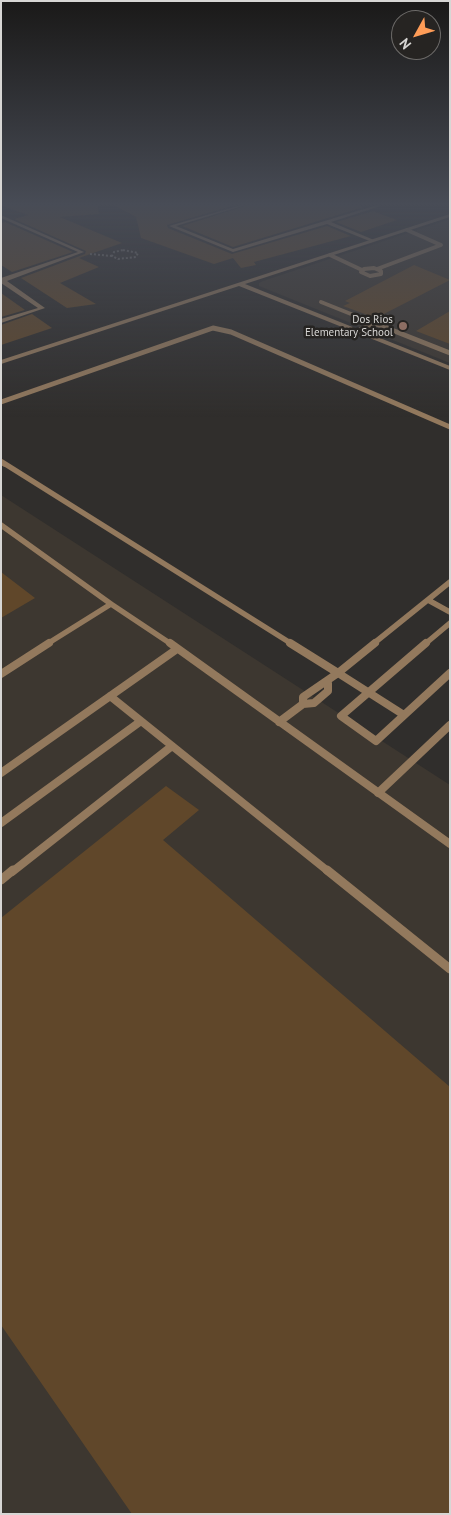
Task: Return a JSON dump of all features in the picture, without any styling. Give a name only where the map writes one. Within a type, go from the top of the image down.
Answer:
[{"type":"street","points":[[2,281],[17,276]]},
{"type":"street","points":[[1,362],[266,276]]},
{"type":"street","points":[[1,321],[42,308],[2,281]]},
{"type":"street","points":[[240,284],[450,368]]},
{"type":"lane","points":[[321,302],[450,352]]},
{"type":"lane","points":[[358,332],[374,323]]},
{"type":"lane","points":[[1,402],[214,328],[231,332],[450,426]]},
{"type":"lane","points":[[1,462],[404,715]]},
{"type":"lane","points":[[1,525],[450,844]]},
{"type":"lane","points":[[302,704],[303,697],[318,684],[328,683],[450,582]]},
{"type":"lane","points":[[428,600],[450,612]]},
{"type":"lane","points":[[1,674],[111,604]]},
{"type":"lane","points":[[450,623],[341,716],[376,740],[450,673]]},
{"type":"lane","points":[[1,773],[177,649]]},
{"type":"lane","points":[[279,722],[302,704],[314,703],[328,691],[328,683]]},
{"type":"lane","points":[[110,696],[450,969]]},
{"type":"lane","points":[[1,823],[141,721]]},
{"type":"lane","points":[[378,793],[450,725]]},
{"type":"lane","points":[[1,880],[172,746]]},
{"type":"shaded area","name":"Dos Rios Elementary School","points":[[279,276],[450,276],[450,363],[259,286],[259,283]]},
{"type":"shaded area","points":[[1,495],[450,785],[450,1514],[1,1514]]},
{"type":"building","points":[[27,276],[78,276],[60,283],[96,304],[67,308],[21,278]]},
{"type":"building","points":[[393,276],[440,276],[450,280],[376,318],[343,306],[350,303],[345,301]]},
{"type":"building","points":[[1,293],[25,310],[1,317]]},
{"type":"building","points":[[450,311],[450,344],[416,331]]},
{"type":"building","points":[[32,314],[52,328],[1,345],[1,325]]},
{"type":"building","points":[[1,572],[35,598],[1,618]]},
{"type":"building","points":[[166,786],[199,810],[163,840],[450,1087],[450,1514],[132,1514],[1,1325],[1,918]]},
{"type":"place","name":"Dos Rios Elementary School","points":[[403,326]]}]
